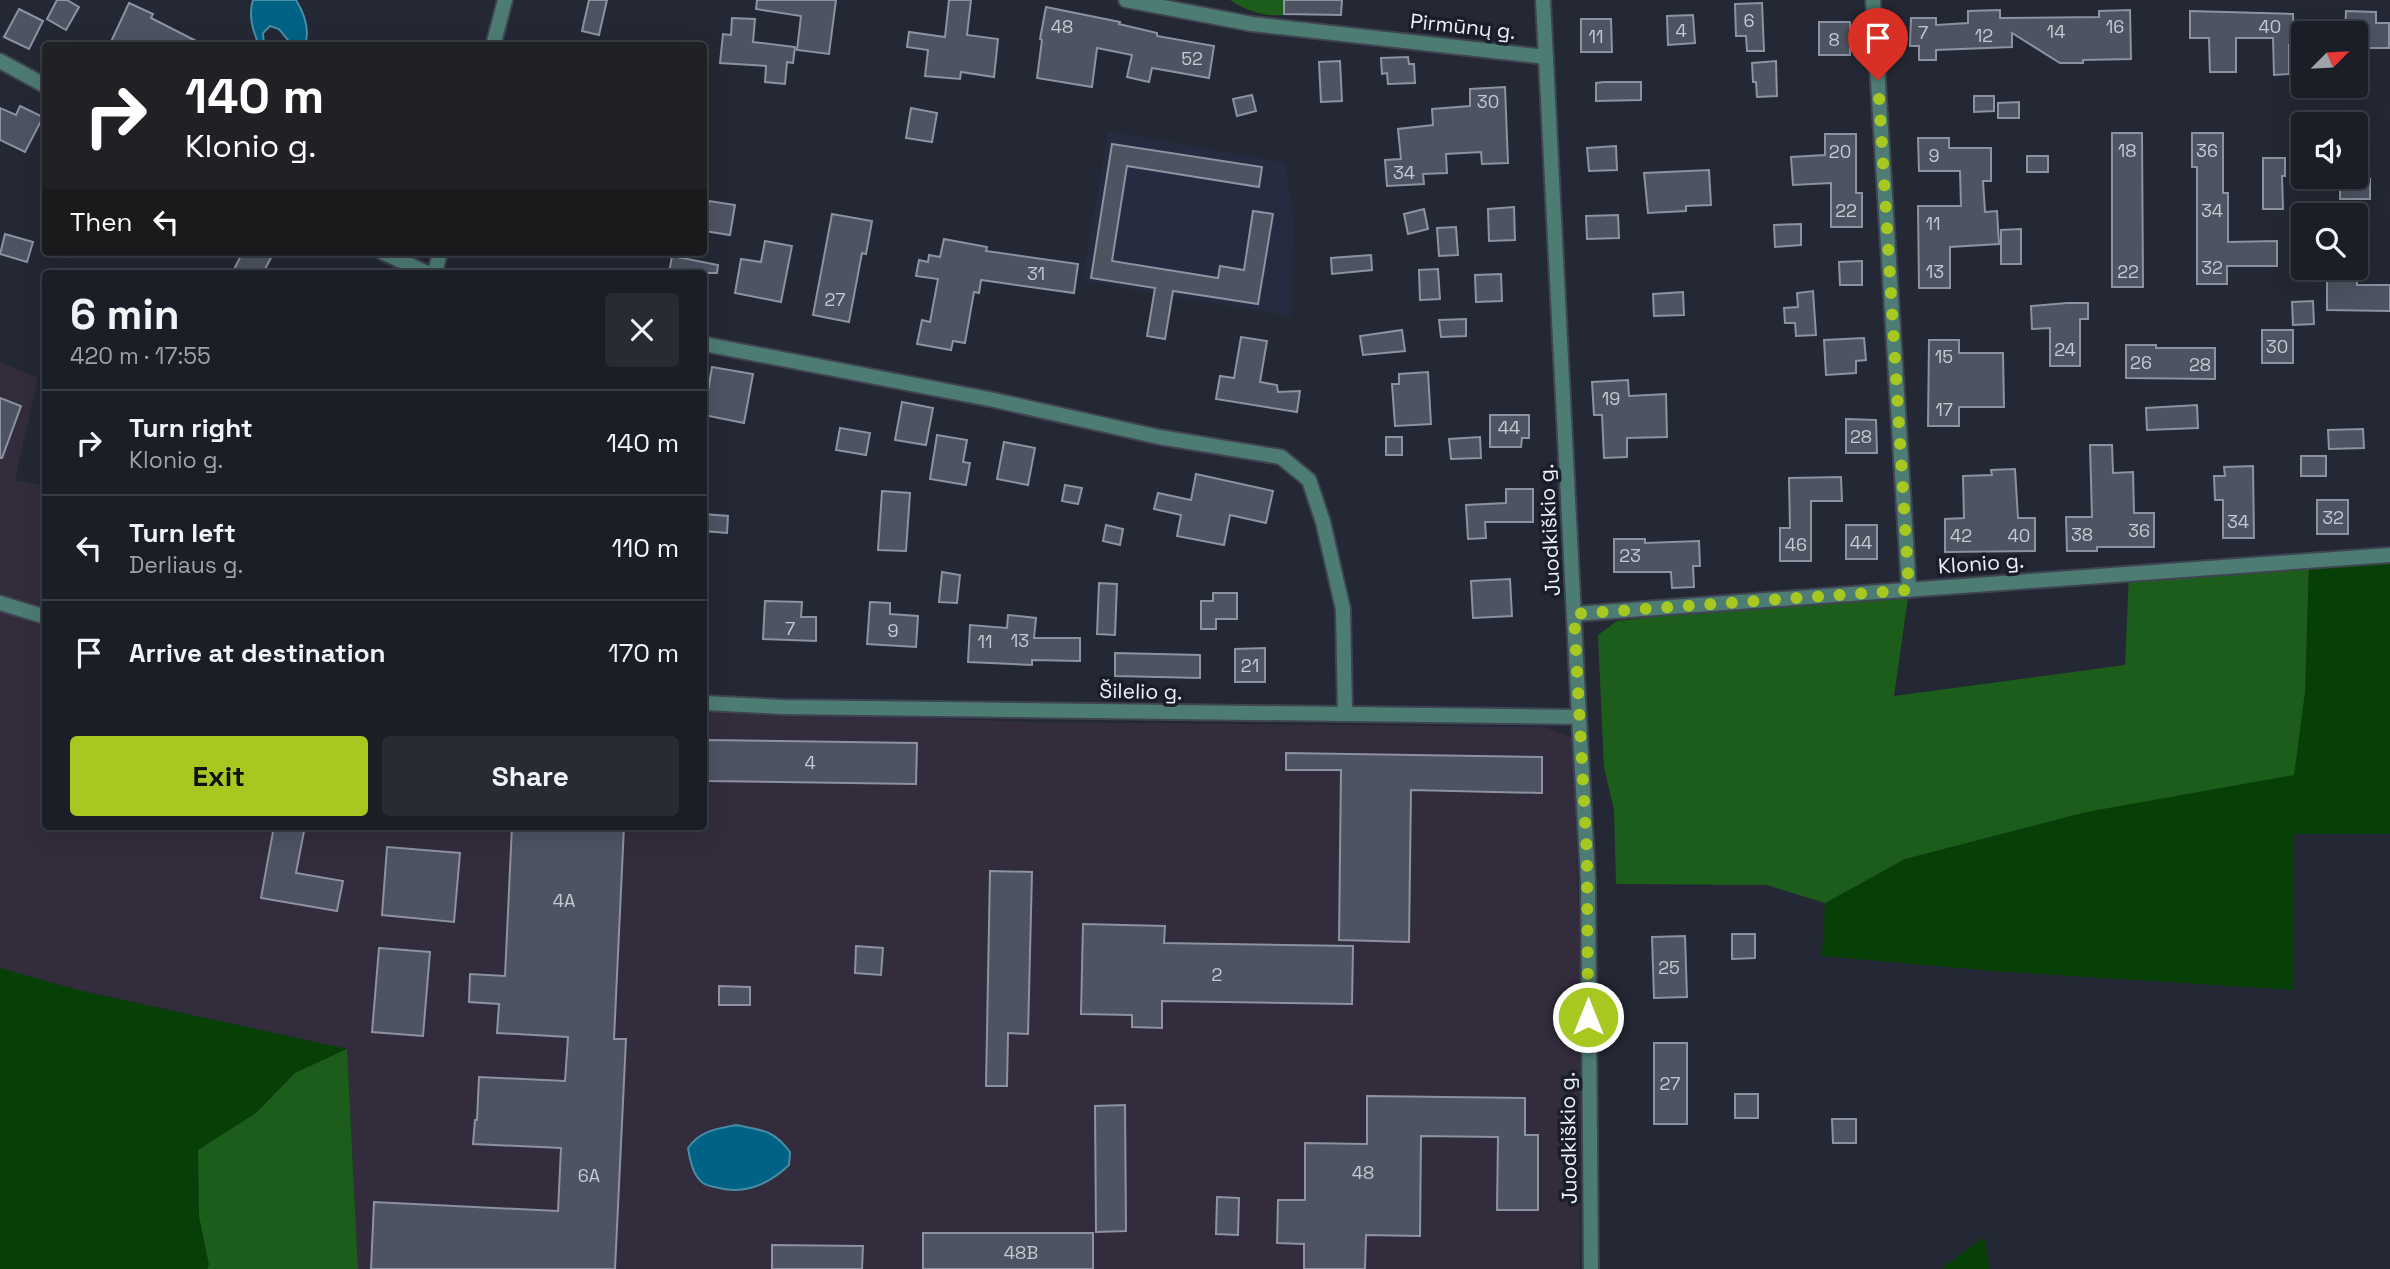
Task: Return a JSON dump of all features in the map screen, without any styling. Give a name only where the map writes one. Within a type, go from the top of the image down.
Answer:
[{"type":"street","points":[[494,42],[505,0]]},
{"type":"street","name":"Pirmūnų g.","points":[[1126,0],[1252,24],[1546,57]]},
{"type":"street","name":"Juodkiškio g.","points":[[1543,0],[1588,880],[1591,1269]]},
{"type":"street","points":[[1872,0],[1909,590]]},
{"type":"street","points":[[0,61],[42,84]]},
{"type":"street","points":[[391,256],[421,270]]},
{"type":"street","points":[[707,345],[994,400],[1159,437],[1281,457],[1309,480],[1323,522],[1343,609],[1345,714]]},
{"type":"street","name":"Klonio g.","points":[[1574,614],[2390,555]]},
{"type":"street","points":[[0,603],[42,616]]},
{"type":"street","name":"Šilelio g.","points":[[707,704],[1579,717]]},
{"type":"shaded area","points":[[1108,131],[1285,163],[1294,220],[1291,316],[1082,281]]},
{"type":"shaded area","points":[[0,362],[38,378],[15,480],[42,485],[42,830],[707,830],[707,710],[1035,722],[1545,727],[1573,738],[1581,994],[1580,1269],[358,1269],[347,1049],[78,990],[0,968]]},
{"type":"green space","points":[[1230,0],[1297,0],[1298,7],[1284,15],[1268,15],[1248,10]]},
{"type":"green space","points":[[2390,555],[2390,834],[2294,834],[2294,990],[1993,971],[1822,956],[1825,903],[1905,859],[2086,812],[2305,692],[2309,561]]},
{"type":"green space","points":[[2309,561],[2305,692],[2294,775],[2086,812],[1905,859],[1825,903],[1767,885],[1616,884],[1614,810],[1604,767],[1598,635],[1617,621],[1909,590],[1894,696],[2125,665],[2129,574]]},
{"type":"green space","points":[[0,968],[78,990],[347,1049],[295,1073],[256,1113],[198,1150],[199,1216],[209,1266],[207,1269],[0,1269]]},
{"type":"green space","points":[[347,1049],[358,1269],[207,1269],[209,1265],[199,1216],[198,1150],[256,1113],[295,1073]]},
{"type":"green space","points":[[1984,1237],[1989,1269],[1941,1269]]},
{"type":"water","points":[[253,0],[296,0],[305,22],[306,42],[288,42],[279,29],[270,26],[263,33],[264,42],[258,42],[251,12]]},
{"type":"water","points":[[736,1125],[773,1135],[790,1152],[789,1165],[766,1182],[748,1189],[729,1190],[705,1184],[694,1172],[688,1148],[703,1134]]},
{"type":"building","points":[[57,0],[67,0],[79,7],[66,30],[47,19]]},
{"type":"building","points":[[589,0],[607,0],[599,35],[582,31]]},
{"type":"building","points":[[757,0],[836,0],[829,54],[797,50],[801,16],[756,9]]},
{"type":"building","points":[[949,0],[971,0],[967,35],[998,39],[994,77],[961,72],[960,79],[925,76],[928,50],[907,47],[909,32],[945,37]]},
{"type":"building","points":[[1284,0],[1342,0],[1341,15],[1284,14]]},
{"type":"building","points":[[129,3],[153,14],[151,18],[198,42],[111,42]]},
{"type":"building","points":[[1762,3],[1764,51],[1747,51],[1746,36],[1736,36],[1735,4]]},
{"type":"building","points":[[1046,7],[1120,22],[1119,24],[1157,33],[1157,36],[1214,46],[1209,78],[1152,68],[1149,82],[1127,77],[1132,55],[1097,48],[1092,87],[1037,78]]},
{"type":"building","points":[[19,9],[43,21],[29,49],[4,37]]},
{"type":"building","points":[[2000,10],[2000,18],[2099,17],[2099,11],[2130,10],[2131,59],[2060,63],[2012,33],[2012,47],[1936,50],[1936,60],[1919,60],[1919,46],[1910,46],[1911,18],[1936,18],[1936,25],[1968,23],[1968,11]]},
{"type":"building","points":[[2190,11],[2293,14],[2289,74],[2274,75],[2273,38],[2236,38],[2236,72],[2210,72],[2209,38],[2190,38]]},
{"type":"building","points":[[2346,11],[2376,12],[2376,23],[2389,23],[2389,48],[2368,48],[2368,21],[2346,21]]},
{"type":"building","points":[[1693,15],[1695,43],[1668,45],[1667,16]]},
{"type":"building","points":[[732,18],[755,19],[753,42],[795,47],[793,63],[787,62],[785,84],[765,82],[766,66],[720,63],[723,34],[731,35]]},
{"type":"building","points":[[1581,19],[1611,19],[1612,52],[1581,52]]},
{"type":"building","points":[[1819,22],[1850,22],[1850,55],[1819,55]]},
{"type":"building","points":[[1408,57],[1409,64],[1414,64],[1415,83],[1388,84],[1387,73],[1382,74],[1381,58]]},
{"type":"building","points":[[1340,61],[1342,101],[1321,102],[1319,62]]},
{"type":"building","points":[[1776,61],[1777,96],[1757,97],[1752,63]]},
{"type":"building","points":[[1641,82],[1641,100],[1596,101],[1596,83]]},
{"type":"building","points":[[1505,87],[1508,163],[1482,164],[1481,152],[1446,154],[1447,173],[1423,174],[1424,184],[1387,186],[1385,160],[1401,159],[1398,129],[1433,125],[1432,109],[1470,106],[1470,89]]},
{"type":"building","points":[[1252,95],[1256,111],[1237,116],[1233,99]]},
{"type":"building","points":[[1974,96],[1994,96],[1994,111],[1974,112]]},
{"type":"building","points":[[2019,102],[2019,118],[1998,118],[1998,103]]},
{"type":"building","points":[[20,106],[42,117],[25,152],[0,140],[0,108],[16,115]]},
{"type":"building","points":[[911,108],[937,113],[932,142],[906,138]]},
{"type":"building","points":[[2112,133],[2142,133],[2143,287],[2112,287]]},
{"type":"building","points":[[2192,133],[2223,133],[2223,193],[2228,193],[2228,242],[2277,241],[2277,266],[2227,266],[2227,284],[2197,284],[2197,167],[2192,167]]},
{"type":"building","points":[[1825,134],[1856,134],[1856,193],[1862,193],[1862,227],[1831,227],[1831,183],[1793,185],[1791,157],[1825,155]]},
{"type":"building","points":[[1918,138],[1949,138],[1949,148],[1991,148],[1991,181],[1983,181],[1985,212],[1997,211],[1999,244],[1950,247],[1950,288],[1919,288],[1918,206],[1961,206],[1960,171],[1919,171]]},
{"type":"building","points":[[1112,144],[1262,167],[1259,187],[1127,166],[1112,261],[1218,278],[1220,266],[1244,270],[1253,211],[1273,214],[1258,304],[1173,291],[1165,339],[1147,336],[1155,288],[1091,278]]},
{"type":"building","points":[[1616,146],[1617,170],[1589,171],[1587,148]]},
{"type":"building","points":[[2027,156],[2048,156],[2048,172],[2027,172]]},
{"type":"building","points":[[2263,158],[2285,158],[2285,176],[2282,176],[2283,209],[2263,209]]},
{"type":"building","points":[[1709,170],[1711,205],[1686,206],[1686,211],[1648,213],[1644,173]]},
{"type":"building","points":[[2370,179],[2370,199],[2340,199],[2340,189],[2368,189]]},
{"type":"building","points":[[709,201],[735,205],[730,235],[707,231]]},
{"type":"building","points":[[1514,207],[1515,240],[1489,241],[1488,209]]},
{"type":"building","points":[[1424,209],[1428,229],[1408,234],[1404,214]]},
{"type":"building","points":[[832,214],[872,221],[866,254],[862,253],[849,322],[813,315]]},
{"type":"building","points":[[1618,215],[1619,238],[1587,239],[1586,216]]},
{"type":"building","points":[[1801,224],[1801,245],[1775,247],[1774,225]]},
{"type":"building","points":[[1456,227],[1458,255],[1439,256],[1437,228]]},
{"type":"building","points":[[2021,229],[2021,264],[2001,264],[2001,230]]},
{"type":"building","points":[[5,234],[33,242],[27,262],[0,254]]},
{"type":"building","points":[[944,239],[987,247],[986,251],[1078,264],[1074,293],[981,280],[979,293],[974,292],[965,343],[953,341],[951,350],[917,344],[922,320],[930,322],[938,279],[916,276],[919,260],[928,262],[929,255],[940,257]]},
{"type":"building","points":[[765,241],[792,246],[781,302],[735,293],[741,259],[761,262]]},
{"type":"building","points":[[1371,255],[1372,270],[1332,274],[1331,258]]},
{"type":"building","points":[[241,256],[272,256],[265,270],[234,270]]},
{"type":"building","points":[[672,256],[718,265],[717,273],[707,273],[707,270],[670,270]]},
{"type":"building","points":[[1862,261],[1862,285],[1840,285],[1839,262]]},
{"type":"building","points":[[1438,269],[1440,299],[1420,300],[1419,270]]},
{"type":"building","points":[[1501,274],[1502,301],[1476,302],[1475,275]]},
{"type":"building","points":[[2327,280],[2357,280],[2357,285],[2390,285],[2390,311],[2327,310]]},
{"type":"building","points":[[1813,291],[1816,335],[1796,336],[1795,323],[1785,323],[1784,308],[1798,307],[1797,293]]},
{"type":"building","points":[[1683,292],[1684,315],[1654,316],[1653,294]]},
{"type":"building","points":[[2313,301],[2314,324],[2293,325],[2292,302]]},
{"type":"building","points":[[2088,303],[2088,319],[2080,319],[2080,366],[2050,366],[2050,328],[2032,329],[2031,306]]},
{"type":"building","points":[[1466,319],[1466,336],[1441,337],[1439,320]]},
{"type":"building","points":[[1402,330],[1405,351],[1363,355],[1360,336]]},
{"type":"building","points":[[2262,330],[2293,330],[2293,363],[2262,363]]},
{"type":"building","points":[[1241,337],[1267,341],[1260,382],[1277,385],[1278,392],[1300,391],[1297,412],[1216,399],[1220,376],[1234,378]]},
{"type":"building","points":[[1864,338],[1866,360],[1856,361],[1856,373],[1826,375],[1824,340]]},
{"type":"building","points":[[1929,340],[1959,340],[1959,353],[2003,353],[2004,407],[1959,407],[1959,426],[1928,426]]},
{"type":"building","points":[[2126,345],[2215,348],[2215,379],[2126,378]]},
{"type":"building","points":[[712,367],[753,374],[744,423],[707,416]]},
{"type":"building","points":[[1428,372],[1431,424],[1395,426],[1392,384],[1399,384],[1399,374]]},
{"type":"building","points":[[1628,380],[1629,396],[1666,394],[1667,437],[1627,438],[1627,457],[1604,458],[1602,415],[1594,415],[1592,382]]},
{"type":"building","points":[[0,398],[21,406],[2,458],[0,458]]},
{"type":"building","points":[[902,402],[933,408],[926,445],[895,440]]},
{"type":"building","points":[[2197,405],[2198,428],[2147,430],[2146,408]]},
{"type":"building","points":[[1490,415],[1529,415],[1529,438],[1522,438],[1521,447],[1490,447]]},
{"type":"building","points":[[1846,419],[1876,420],[1877,453],[1846,453]]},
{"type":"building","points":[[840,428],[870,433],[866,455],[836,450]]},
{"type":"building","points":[[2363,429],[2364,448],[2329,449],[2328,430]]},
{"type":"building","points":[[937,435],[967,440],[963,462],[970,463],[966,485],[930,479]]},
{"type":"building","points":[[1386,437],[1402,437],[1402,455],[1386,455]]},
{"type":"building","points":[[1480,437],[1481,458],[1451,459],[1449,439]]},
{"type":"building","points":[[1004,442],[1035,448],[1028,485],[997,479]]},
{"type":"building","points":[[2090,445],[2112,445],[2113,473],[2133,472],[2134,513],[2154,513],[2154,547],[2097,547],[2097,551],[2067,551],[2066,517],[2092,517]]},
{"type":"building","points":[[2301,456],[2326,456],[2326,476],[2301,476]]},
{"type":"building","points":[[2253,466],[2254,538],[2223,538],[2223,500],[2215,500],[2214,476],[2225,476],[2224,467]]},
{"type":"building","points":[[2015,469],[2018,518],[2035,518],[2035,551],[1945,552],[1945,519],[1964,518],[1963,476],[1992,475],[1991,470]]},
{"type":"building","points":[[1196,474],[1273,491],[1266,523],[1230,515],[1224,545],[1177,536],[1181,515],[1154,509],[1158,493],[1191,500]]},
{"type":"building","points":[[1841,477],[1842,501],[1811,501],[1811,561],[1780,561],[1780,528],[1790,528],[1789,478]]},
{"type":"building","points":[[1065,485],[1082,488],[1078,504],[1062,501]]},
{"type":"building","points":[[1506,489],[1533,489],[1533,522],[1485,522],[1486,538],[1468,539],[1466,505],[1506,503]]},
{"type":"building","points":[[882,491],[910,493],[906,551],[878,550]]},
{"type":"building","points":[[2317,500],[2348,500],[2348,534],[2317,534]]},
{"type":"building","points":[[707,514],[728,516],[727,533],[707,531]]},
{"type":"building","points":[[1106,525],[1123,529],[1120,545],[1103,541]]},
{"type":"building","points":[[1846,525],[1877,525],[1877,559],[1846,559]]},
{"type":"building","points":[[1614,539],[1645,539],[1645,543],[1699,541],[1700,566],[1693,566],[1694,587],[1672,588],[1671,572],[1614,572]]},
{"type":"building","points":[[942,572],[960,575],[957,603],[939,602]]},
{"type":"building","points":[[1510,579],[1512,616],[1473,618],[1471,581]]},
{"type":"building","points":[[1099,583],[1117,584],[1115,635],[1097,634]]},
{"type":"building","points":[[1213,593],[1237,593],[1237,619],[1216,619],[1216,629],[1201,629],[1201,601],[1213,601]]},
{"type":"building","points":[[765,601],[802,602],[801,617],[816,617],[816,641],[763,639]]},
{"type":"building","points":[[870,602],[890,603],[890,614],[918,616],[916,647],[867,644]]},
{"type":"building","points":[[1008,615],[1036,618],[1034,638],[1080,638],[1080,661],[1032,660],[1032,665],[968,662],[970,625],[1007,628]]},
{"type":"building","points":[[1265,648],[1265,682],[1235,682],[1235,649]]},
{"type":"building","points":[[1115,653],[1200,655],[1200,678],[1115,676]]},
{"type":"building","points":[[707,740],[917,743],[916,784],[707,781]]},
{"type":"building","points":[[1286,753],[1542,757],[1542,793],[1411,790],[1409,942],[1339,940],[1341,770],[1286,770]]},
{"type":"building","points":[[273,830],[304,830],[296,873],[343,881],[337,911],[261,898]]},
{"type":"building","points":[[512,830],[624,830],[614,1039],[626,1039],[615,1269],[371,1269],[374,1202],[558,1211],[561,1148],[473,1144],[479,1077],[565,1081],[568,1037],[497,1033],[499,1004],[469,1002],[470,974],[505,976]]},
{"type":"building","points":[[387,847],[460,853],[454,922],[382,915]]},
{"type":"building","points":[[990,871],[1032,872],[1028,1034],[1008,1033],[1007,1086],[986,1086]]},
{"type":"building","points":[[1083,924],[1165,926],[1164,943],[1353,946],[1352,1004],[1162,1001],[1162,1028],[1132,1027],[1132,1015],[1081,1014]]},
{"type":"building","points":[[1732,934],[1755,934],[1755,958],[1732,959]]},
{"type":"building","points":[[1685,936],[1687,997],[1654,998],[1652,937]]},
{"type":"building","points":[[856,946],[883,948],[881,975],[855,973]]},
{"type":"building","points":[[379,948],[430,952],[423,1036],[372,1032]]},
{"type":"building","points":[[719,986],[750,987],[750,1005],[719,1005]]},
{"type":"building","points":[[1654,1043],[1687,1043],[1687,1124],[1654,1124]]},
{"type":"building","points":[[1735,1094],[1758,1094],[1758,1118],[1735,1118]]},
{"type":"building","points":[[1367,1096],[1525,1098],[1525,1135],[1538,1135],[1538,1210],[1497,1210],[1498,1137],[1421,1136],[1420,1236],[1366,1235],[1365,1269],[1304,1269],[1304,1244],[1277,1243],[1278,1200],[1305,1200],[1305,1143],[1367,1144]]},
{"type":"building","points":[[1125,1105],[1126,1231],[1096,1232],[1095,1106]]},
{"type":"building","points":[[1832,1119],[1856,1119],[1856,1143],[1833,1143]]},
{"type":"building","points":[[1217,1197],[1239,1198],[1238,1235],[1216,1234]]},
{"type":"building","points":[[923,1233],[1093,1233],[1093,1269],[923,1269]]},
{"type":"building","points":[[772,1245],[863,1246],[862,1269],[772,1269]]},
{"type":"route","points":[[1588,1017],[1586,812],[1574,614],[1909,590],[1878,80]]}]
